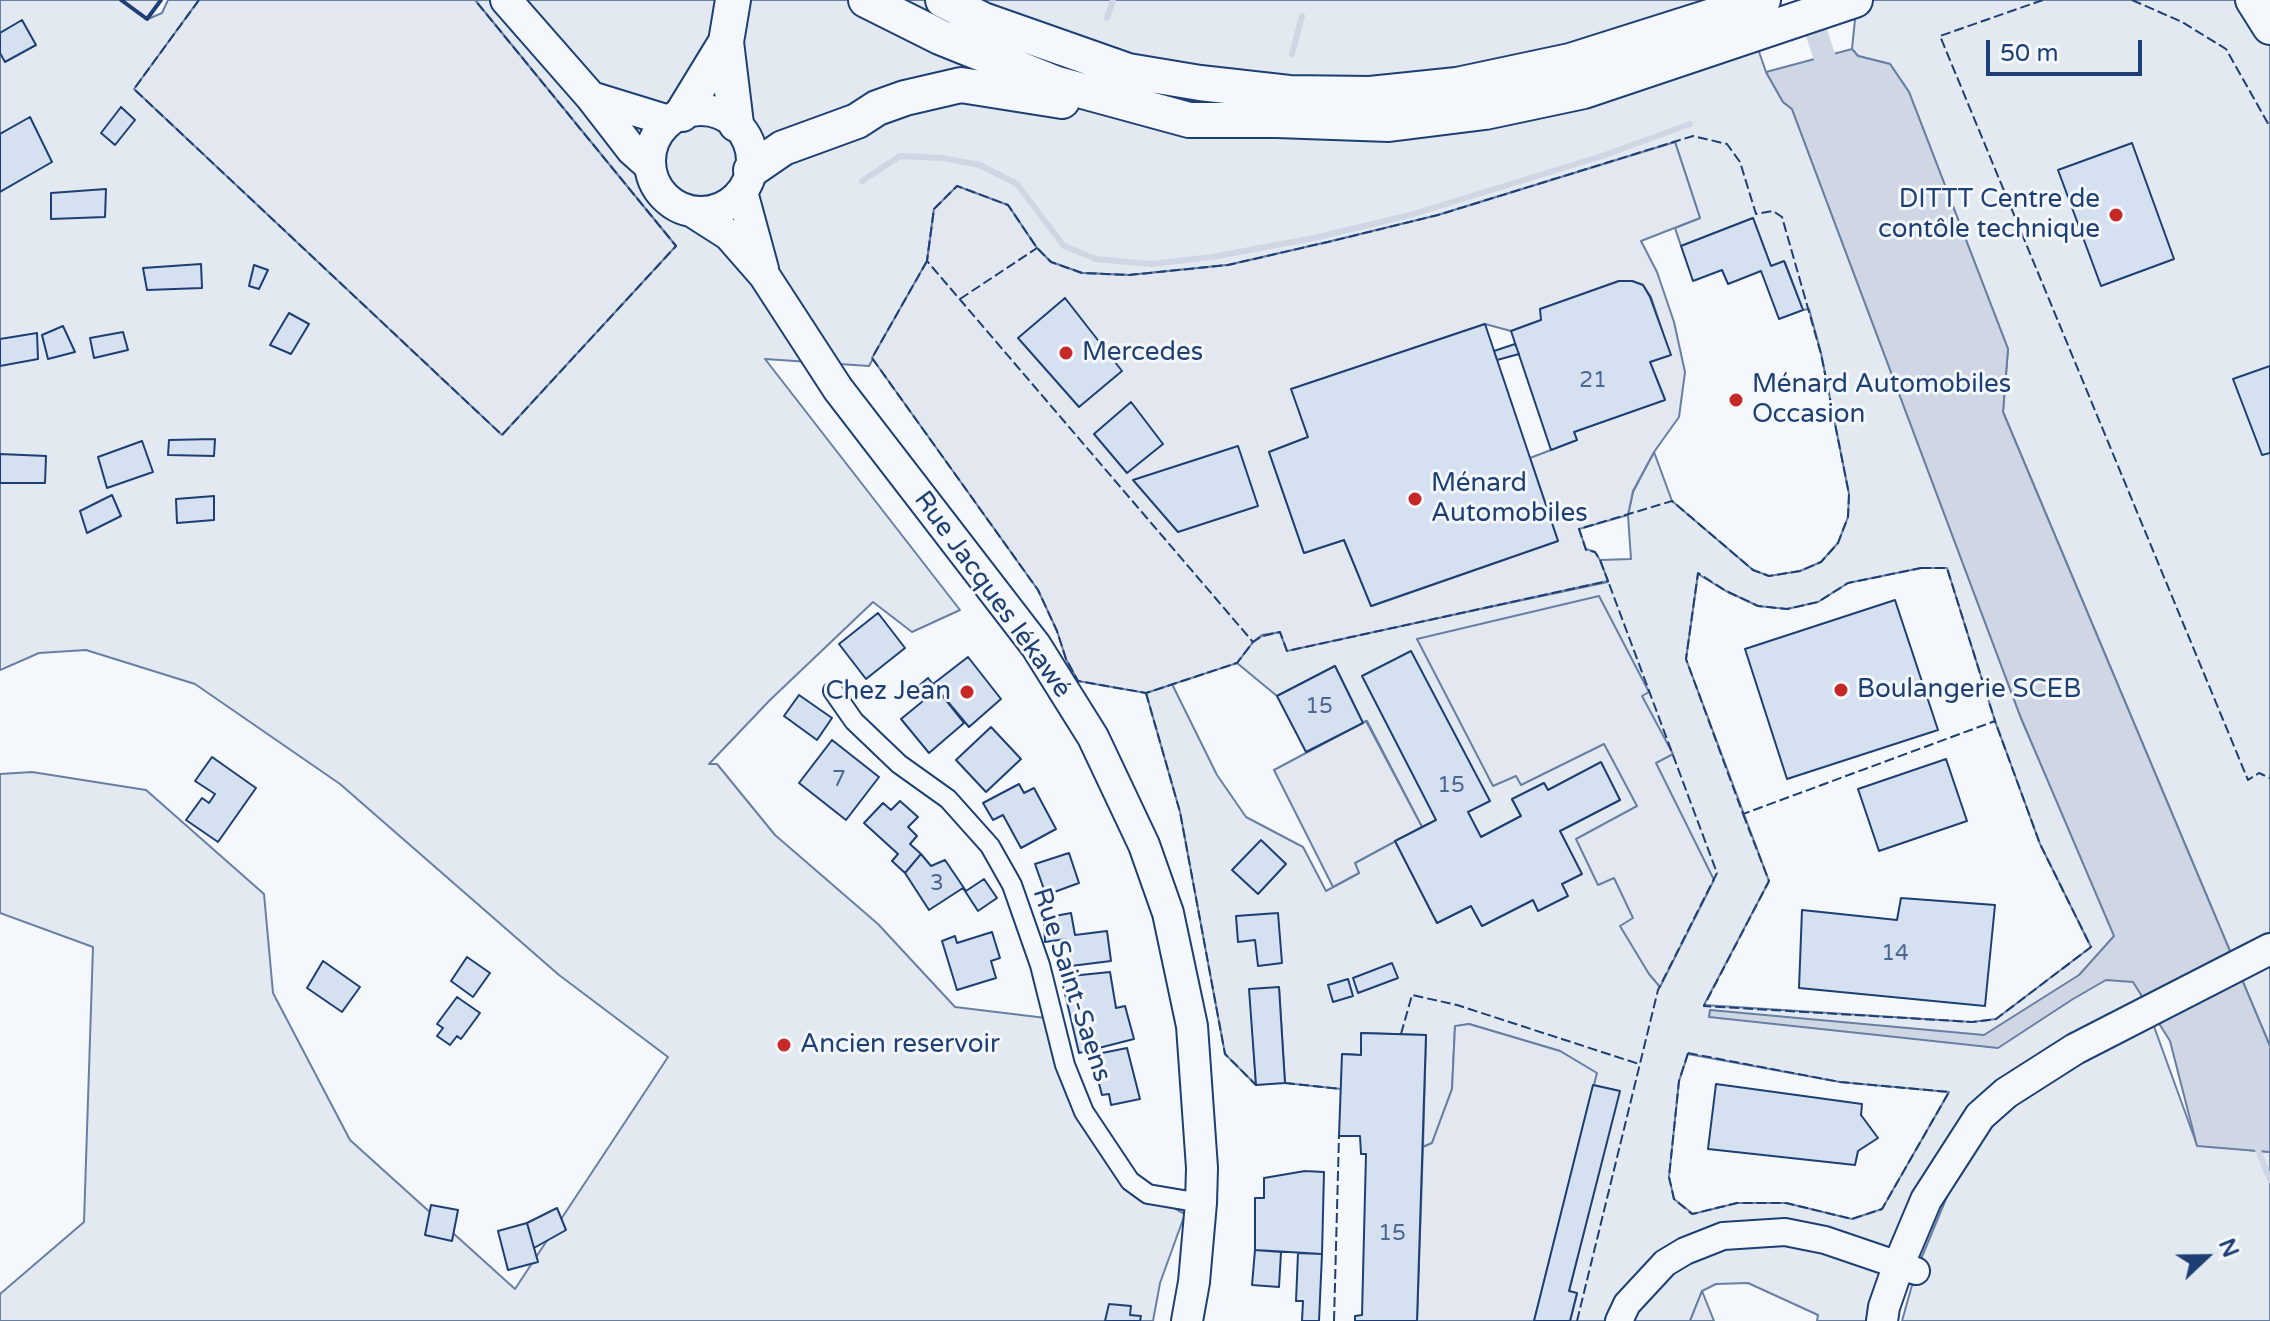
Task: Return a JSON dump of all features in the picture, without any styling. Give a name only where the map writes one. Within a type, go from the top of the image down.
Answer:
[{"type":"highway","points":[[733,0],[726,42],[736,124]]},
{"type":"highway","points":[[866,0],[940,37],[1057,84],[1189,120]]},
{"type":"highway","points":[[943,0],[983,20],[1128,71],[1289,93],[1370,94],[1457,85],[1570,61],[1746,17],[1855,0]]},
{"type":"highway","points":[[2253,0],[2270,27]]},
{"type":"highway","points":[[746,181],[783,148],[857,121],[877,108],[905,98],[961,85],[1189,120],[1389,124],[1485,112],[1584,91],[1746,17]]},
{"type":"highway","points":[[675,117],[726,42]]},
{"type":"main road","points":[[506,0],[591,97],[632,150],[650,166]]},
{"type":"main road","points":[[591,97],[675,117]]},
{"type":"main road","points":[[696,110],[710,111],[736,124],[749,145],[746,181],[720,209],[693,212],[677,207],[664,196],[650,166],[651,149],[658,134],[675,117],[696,110]]},
{"type":"main road","name":"Rue Jacques Iékawé","points":[[746,181],[764,275]]},
{"type":"main road","name":"Rue Jacques Iékawé","points":[[693,212],[729,235],[764,275],[838,389],[1036,646],[1093,737],[1131,818],[1168,913],[1192,1026],[1202,1168],[1194,1282],[1187,1321]]},
{"type":"main road","points":[[1902,1321],[1908,1268],[1926,1200],[1980,1116],[2033,1075],[2260,953]]},
{"type":"main road","points":[[1882,1321],[1884,1307],[1908,1268]]},
{"type":"street","name":"Rue Saint-Saens","points":[[833,691],[854,721],[899,764],[948,799],[990,846],[1012,885],[1040,965],[1065,1065],[1084,1112],[1130,1181],[1148,1194],[1201,1203]]},
{"type":"street","points":[[1619,1321],[1627,1304],[1665,1263],[1685,1251],[1723,1236],[1785,1232],[1825,1240],[1908,1268]]},
{"type":"shaded area","points":[[0,0],[121,0],[148,19],[162,13],[168,0],[199,0],[135,89],[676,246],[475,0],[1741,0],[1766,72],[1783,102],[1792,109],[2021,718],[2148,1010],[2197,1145],[2270,1152],[2270,1321],[1902,1321],[1916,1271],[1978,1122],[1869,1321],[1817,1321],[1818,1315],[1748,1283],[1716,1284],[1702,1291],[1690,1321],[1570,1321],[1577,1294],[1569,1291],[1619,1091],[1593,1085],[1596,1073],[1560,1051],[1469,1024],[1455,1027],[1452,1089],[1432,1143],[1423,1147],[1426,1035],[1362,1033],[1361,1055],[1343,1054],[1341,1089],[1285,1083],[1279,988],[1250,990],[1256,1085],[1225,1054],[1180,812],[1146,693],[1172,684],[1217,775],[1246,817],[1303,847],[1326,891],[1359,873],[1355,863],[1395,841],[1437,923],[1471,906],[1482,926],[1533,900],[1538,910],[1562,884],[1581,874],[1560,831],[1620,800],[1601,763],[1548,790],[1544,783],[1512,800],[1521,816],[1481,837],[1436,820],[1422,827],[1367,721],[1363,723],[1335,666],[1277,696],[1237,663],[1253,642],[1262,636],[1280,632],[1287,650],[1608,582],[1600,560],[1631,559],[1628,515],[1633,492],[1654,452],[1672,501],[1753,570],[1769,576],[1800,571],[1821,562],[1838,543],[1848,517],[1849,494],[1821,353],[1809,309],[1803,310],[1785,262],[1771,266],[1753,218],[1681,246],[1675,228],[1700,218],[1675,142],[1438,215],[1332,241],[1228,265],[1129,275],[1082,273],[1051,262],[1037,248],[1008,205],[934,209],[927,261],[869,366],[765,359],[960,610],[912,632],[873,602],[770,700],[709,764],[717,764],[775,835],[878,924],[955,1007],[1054,1019],[1084,1112],[1148,1194],[1185,1214],[1160,1283],[1153,1321],[0,1321],[0,1294],[84,1222],[93,947],[0,913],[0,774],[32,772],[146,790],[264,894],[273,993],[350,1140],[515,1289],[668,1057],[559,975],[340,784],[195,684],[86,650],[39,653],[0,670]],"holes":[[[1921,568],[1947,568],[1995,721],[2040,844],[2091,947],[1996,1019],[1972,1022],[1704,1005],[1769,881],[1686,659],[1698,574],[1758,606],[1787,609],[1818,602],[1848,583]],[[1688,1054],[1840,1082],[1949,1092],[1882,1209],[1852,1219],[1786,1203],[1737,1203],[1693,1214],[1674,1199],[1669,1177],[1679,1081]]]},
{"type":"shaded area","points":[[121,0],[161,0],[147,19]]},
{"type":"shaded area","points":[[199,0],[475,0],[676,246],[502,435],[134,89]]},
{"type":"shaded area","points":[[1857,0],[2270,0],[2270,1046],[2003,412],[2008,349],[1909,92],[1890,64],[1858,56],[1852,49]]},
{"type":"shaded area","points":[[1852,49],[1858,56],[1890,64],[1909,92],[2008,349],[2003,412],[2270,1046],[2270,1152],[2197,1146],[2170,1041],[2133,982],[2106,980],[1998,1048],[1709,1017],[1710,1010],[1984,1035],[2079,975],[2114,936],[2021,718],[1792,109],[1783,102],[1766,72]]},
{"type":"shaded area","points":[[1675,142],[1700,218],[1641,241],[1657,272],[1674,322],[1685,372],[1679,417],[1654,452],[1633,491],[1628,515],[1579,529],[1586,549],[1595,552],[1608,581],[1287,651],[1280,632],[1262,635],[1237,663],[1146,693],[1078,681],[1038,590],[872,358],[927,261],[934,209],[957,186],[1008,205],[1037,248],[1051,262],[1082,273],[1129,275],[1228,265],[1438,215]],"holes":[[[1619,281],[1643,285],[1651,297],[1670,354],[1650,362],[1665,399],[1574,432],[1577,440],[1530,458],[1558,541],[1372,606],[1344,540],[1304,553],[1269,452],[1308,437],[1292,389],[1485,324],[1511,331],[1541,320],[1541,309]]]},
{"type":"shaded area","points":[[1599,596],[1649,692],[1642,696],[1673,754],[1656,763],[1714,880],[1660,987],[1620,926],[1633,918],[1614,878],[1598,885],[1576,839],[1637,806],[1604,744],[1521,785],[1516,776],[1493,786],[1417,639]]},
{"type":"shaded area","points":[[1366,721],[1422,827],[1355,863],[1359,873],[1333,887],[1274,770]]},
{"type":"shaded area","points":[[1469,1024],[1560,1051],[1597,1073],[1534,1321],[1417,1321],[1423,1147],[1432,1143],[1452,1089],[1455,1026]]},
{"type":"shaded area","points":[[1702,1291],[1714,1321],[1690,1321]]},
{"type":"building","points":[[22,20],[36,45],[5,62],[0,53],[0,33]]},
{"type":"building","points":[[121,107],[135,120],[115,145],[101,133]]},
{"type":"building","points":[[30,117],[52,162],[0,192],[0,134]]},
{"type":"building","name":"DITTT Centre de contôle technique","points":[[2132,143],[2174,259],[2101,286],[2058,170]]},
{"type":"building","points":[[106,189],[105,217],[51,219],[51,193]]},
{"type":"building","points":[[1753,218],[1771,266],[1784,261],[1803,310],[1779,319],[1761,271],[1728,284],[1722,270],[1693,281],[1681,246]]},
{"type":"building","points":[[201,264],[202,288],[147,290],[143,268]]},
{"type":"building","points":[[254,265],[268,270],[259,289],[249,286]]},
{"type":"building","name":"Ménard Automobiles","points":[[1619,281],[1643,285],[1650,297],[1671,355],[1650,362],[1665,400],[1574,432],[1577,440],[1551,450],[1511,331],[1541,320],[1540,309]]},
{"type":"building","points":[[1065,298],[1122,371],[1079,407],[1018,338]]},
{"type":"building","points":[[289,313],[309,324],[291,354],[270,345]]},
{"type":"building","name":"Ménard Automobiles","points":[[1485,324],[1558,541],[1371,606],[1344,540],[1304,553],[1269,452],[1308,437],[1291,389]]},
{"type":"building","points":[[63,326],[75,352],[48,359],[42,335]]},
{"type":"building","points":[[123,332],[128,350],[94,358],[90,338]]},
{"type":"building","points":[[37,333],[38,359],[0,366],[0,339]]},
{"type":"building","points":[[1515,344],[1519,354],[1497,360],[1494,351]]},
{"type":"building","points":[[2270,366],[2270,453],[2262,455],[2233,379]]},
{"type":"building","points":[[1131,402],[1163,444],[1127,473],[1094,434]]},
{"type":"building","points":[[215,439],[214,456],[168,455],[169,440]]},
{"type":"building","points":[[142,441],[153,472],[107,488],[98,457]]},
{"type":"building","points":[[1238,446],[1258,506],[1178,532],[1133,480]]},
{"type":"building","points":[[0,454],[46,456],[45,483],[0,483]]},
{"type":"building","points":[[112,495],[121,516],[87,533],[80,511]]},
{"type":"building","points":[[214,496],[214,520],[177,523],[176,499]]},
{"type":"building","name":"Boulangerie SCEB","points":[[1895,600],[1938,730],[1787,779],[1745,649]]},
{"type":"building","points":[[878,613],[905,648],[866,679],[839,644]]},
{"type":"building","points":[[1411,651],[1490,801],[1468,812],[1481,837],[1521,816],[1512,799],[1544,783],[1548,790],[1601,762],[1620,800],[1560,831],[1582,874],[1562,884],[1568,896],[1538,911],[1533,900],[1482,926],[1471,906],[1437,923],[1395,841],[1436,820],[1362,676]]},
{"type":"building","points":[[968,657],[1001,699],[969,727],[933,684]]},
{"type":"building","points":[[1335,666],[1363,723],[1306,752],[1277,696]]},
{"type":"building","points":[[928,678],[964,723],[929,753],[901,719],[923,701],[914,690]]},
{"type":"building","points":[[799,695],[832,718],[817,740],[784,716]]},
{"type":"building","points":[[991,727],[1021,759],[986,792],[956,760]]},
{"type":"building","points":[[832,740],[879,777],[846,820],[799,783]]},
{"type":"building","points":[[212,757],[256,788],[218,842],[186,820],[202,798],[209,803],[215,794],[195,781]]},
{"type":"building","points":[[1946,759],[1967,821],[1879,851],[1858,789]]},
{"type":"building","points":[[1019,784],[1024,793],[1034,788],[1056,829],[1021,848],[1003,815],[993,820],[983,803]]},
{"type":"building","points":[[900,801],[918,817],[908,827],[917,836],[910,844],[921,854],[905,873],[892,861],[898,854],[864,823],[883,803],[891,810]]},
{"type":"building","points":[[1261,840],[1286,864],[1258,894],[1232,870]]},
{"type":"building","points":[[1069,853],[1079,883],[1046,895],[1035,864]]},
{"type":"building","points":[[921,854],[931,866],[945,860],[966,891],[984,879],[997,898],[978,911],[963,888],[929,910],[905,873]]},
{"type":"building","points":[[1901,898],[1995,905],[1985,1006],[1799,988],[1802,910],[1897,920]]},
{"type":"building","points":[[1071,913],[1075,935],[1107,931],[1111,961],[1071,966],[1066,939],[1045,942],[1044,918]]},
{"type":"building","points":[[1278,913],[1282,963],[1258,966],[1255,940],[1238,942],[1236,916]]},
{"type":"building","points":[[992,932],[1000,958],[991,961],[996,978],[957,990],[942,941],[955,936],[957,943]]},
{"type":"building","points":[[467,957],[490,973],[473,997],[451,981]]},
{"type":"building","points":[[323,961],[360,987],[342,1012],[307,988]]},
{"type":"building","points":[[1392,963],[1398,978],[1358,993],[1353,978]]},
{"type":"building","points":[[1110,972],[1116,1008],[1125,1006],[1134,1039],[1079,1053],[1061,977]]},
{"type":"building","points":[[1348,979],[1353,996],[1333,1002],[1328,985]]},
{"type":"building","points":[[1279,987],[1285,1083],[1256,1085],[1249,989]]},
{"type":"building","points":[[457,997],[480,1013],[461,1039],[457,1036],[450,1045],[437,1036],[443,1028],[437,1024]]},
{"type":"building","points":[[1361,1033],[1426,1035],[1417,1321],[1355,1321],[1355,1316],[1362,1315],[1366,1154],[1361,1154],[1360,1136],[1339,1136],[1342,1054],[1361,1055]]},
{"type":"building","points":[[1127,1048],[1140,1099],[1111,1105],[1109,1094],[1102,1095],[1094,1065],[1100,1063],[1097,1054]]},
{"type":"building","points":[[1716,1084],[1862,1104],[1861,1115],[1878,1138],[1858,1151],[1855,1165],[1708,1149]]},
{"type":"building","points":[[1593,1085],[1620,1091],[1569,1291],[1577,1293],[1570,1321],[1534,1321]]},
{"type":"building","points":[[1305,1171],[1324,1172],[1322,1254],[1255,1250],[1255,1198],[1264,1198],[1264,1178]]},
{"type":"building","points":[[431,1205],[458,1210],[452,1241],[425,1235]]},
{"type":"building","points":[[557,1208],[566,1230],[534,1248],[527,1223]]},
{"type":"building","points":[[527,1223],[538,1262],[508,1270],[498,1231]]},
{"type":"building","points":[[1255,1250],[1281,1252],[1279,1287],[1252,1285]]},
{"type":"building","points":[[1298,1253],[1322,1254],[1319,1321],[1302,1321],[1303,1301],[1296,1301]]},
{"type":"building","points":[[1109,1304],[1131,1306],[1130,1315],[1141,1316],[1140,1321],[1105,1321]]},
{"type":"waterway","points":[[1107,18],[1113,0]]},
{"type":"waterway","points":[[1807,5],[1833,82]]},
{"type":"waterway","points":[[1292,54],[1302,16]]},
{"type":"waterway","points":[[862,181],[900,156],[942,158],[980,165],[1017,184],[1064,246],[1096,259],[1151,264],[1212,257],[1314,238],[1410,215],[1602,156],[1690,124]]},
{"type":"waterway","points":[[2258,1150],[2270,1180]]},
{"type":"fence","points":[[199,0],[134,89],[502,435],[676,246],[475,0]]},
{"type":"fence","points":[[2043,0],[1940,36],[2248,780],[2259,773],[2270,778]]},
{"type":"fence","points":[[2132,0],[2182,22],[2226,49],[2270,127]]},
{"type":"fence","points":[[927,261],[872,358],[1038,590],[1078,681],[1146,693],[1237,663],[1253,642],[1262,636],[1280,632],[1287,651],[1608,581],[1595,552],[1586,550],[1579,529],[1672,501],[1753,570],[1769,576],[1800,571],[1821,562],[1838,543],[1848,517],[1849,494],[1821,354],[1782,217],[1773,211],[1756,214],[1740,162],[1727,144],[1693,136],[1438,215],[1228,265],[1129,275],[1082,273],[1051,262],[1037,248],[1008,205],[957,186],[934,209],[927,261],[1253,642]]},
{"type":"fence","points":[[960,299],[1037,248]]},
{"type":"fence","points":[[1921,568],[1947,568],[1995,721],[1743,814],[1686,659],[1698,573],[1758,606],[1787,609],[1818,602],[1848,583],[1921,568]]},
{"type":"fence","points":[[1577,1321],[1658,990],[1717,873],[1608,581]]},
{"type":"fence","points":[[1146,693],[1180,812],[1225,1054],[1256,1085]]},
{"type":"fence","points":[[1743,814],[1769,881],[1704,1006],[1972,1022],[1996,1019],[2091,947],[2040,844],[1995,721]]},
{"type":"fence","points":[[1401,1034],[1412,995],[1457,1005],[1639,1064]]},
{"type":"fence","points":[[1688,1053],[1840,1082],[1949,1092],[1882,1209],[1852,1219],[1786,1203],[1737,1203],[1692,1214],[1674,1199],[1669,1177],[1679,1081],[1688,1053]]},
{"type":"fence","points":[[1285,1083],[1341,1089]]},
{"type":"fence","points":[[1334,1321],[1339,1136]]},
{"type":"wall","points":[[121,0],[147,19],[161,0]]},
{"type":"place","name":"DITTT Centre de contôle technique","points":[[2116,215]]},
{"type":"place","name":"Mercedes","points":[[1066,353]]},
{"type":"place","name":"Ménard Automobiles Occasion","points":[[1736,400]]},
{"type":"place","name":"Ménard Automobiles","points":[[1415,499]]},
{"type":"place","name":"Boulangerie SCEB","points":[[1841,690]]},
{"type":"place","name":"Chez Jean","points":[[967,692]]},
{"type":"place","name":"Ancien reservoir","points":[[784,1045]]}]
